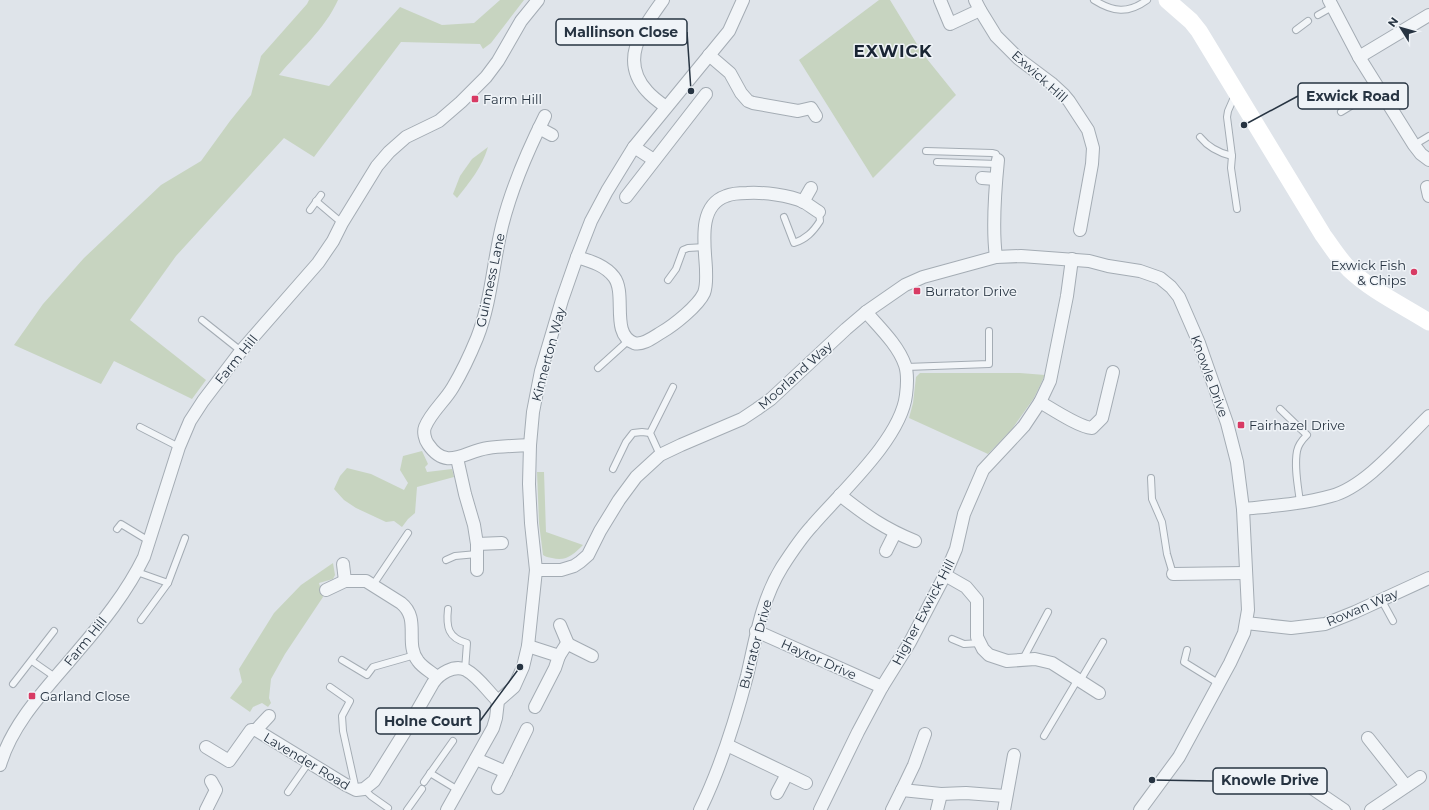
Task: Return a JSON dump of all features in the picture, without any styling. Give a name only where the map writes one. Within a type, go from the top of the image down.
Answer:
[{"type":"street","name":"Farm Hill","points":[[1,759],[11,737],[33,704],[117,602],[137,572],[144,557],[179,447],[190,421],[203,401],[240,351],[318,263],[333,241],[342,223],[377,166],[389,152],[406,137],[439,121],[462,102],[486,77],[498,61],[522,21],[538,0]]},
{"type":"street","points":[[663,0],[640,35],[634,59],[635,69],[646,90],[666,107]]},
{"type":"street","name":"Kinnerton Way","points":[[498,701],[514,687],[523,667],[528,646],[536,570],[529,484],[533,412],[541,371],[577,257],[591,221],[634,147],[729,31],[743,0]]},
{"type":"street","points":[[940,0],[950,24],[977,5]]},
{"type":"street","points":[[1167,0],[1191,21],[1199,31],[1339,258],[1349,269],[1382,293],[1429,321]]},
{"type":"street","points":[[1331,3],[1359,57],[1414,145],[1421,154],[1429,160]]},
{"type":"street","name":"Exwick Hill","points":[[977,5],[996,36],[1018,59],[1051,83],[1069,101],[1088,130],[1093,148],[1092,164],[1080,230]]},
{"type":"street","points":[[1359,57],[1429,15]]},
{"type":"street","points":[[709,56],[730,73],[741,93],[753,103],[798,111],[814,107]]},
{"type":"street","points":[[626,197],[706,94]]},
{"type":"street","name":"Guinness Lane","points":[[453,458],[442,457],[428,445],[424,434],[425,428],[434,413],[453,388],[478,337],[486,307],[502,225],[513,191],[545,116]]},
{"type":"street","points":[[539,128],[552,134]]},
{"type":"street","points":[[634,147],[654,160]]},
{"type":"street","points":[[996,257],[994,246],[998,162]]},
{"type":"street","points":[[982,178],[996,179]]},
{"type":"street","points":[[803,202],[811,188]]},
{"type":"street","points":[[577,257],[599,265],[610,272],[614,277],[618,284],[621,328],[623,334],[629,340],[635,343],[640,343],[668,328],[708,294],[706,284],[704,236],[707,216],[717,201],[724,196],[733,194],[757,192],[769,193],[803,202],[819,212]]},
{"type":"street","name":"Moorland Way","points":[[536,570],[561,570],[574,566],[588,555],[619,500],[636,477],[660,455],[742,419],[757,410],[866,312],[905,285],[923,277],[996,257],[1021,256],[1072,260]]},
{"type":"street","name":"Higher Exwick Hill","points":[[820,810],[882,687],[910,642],[945,575],[956,549],[964,514],[983,470],[1024,426],[1040,402],[1050,381],[1067,296],[1072,260]]},
{"type":"street","name":"Knowle Drive","points":[[1072,260],[1090,261],[1150,274],[1160,278],[1171,287],[1179,297],[1199,343],[1227,423],[1237,462],[1243,509],[1248,605],[1246,623],[1240,643],[1179,757],[1140,810]]},
{"type":"street","name":"Burrator Drive","points":[[700,810],[727,745],[747,675],[756,631],[770,589],[781,568],[796,545],[880,449],[895,426],[906,396],[906,366],[893,343],[866,312]]},
{"type":"street","points":[[1040,402],[1081,424],[1092,428],[1102,418],[1113,372]]},
{"type":"street","points":[[1243,509],[1300,502],[1331,496],[1358,483],[1386,459],[1429,416]]},
{"type":"street","points":[[477,570],[477,549],[474,525],[453,458],[486,448],[530,445]]},
{"type":"street","points":[[840,494],[864,514],[895,533],[915,541]]},
{"type":"street","points":[[886,550],[895,533]]},
{"type":"street","points":[[477,549],[502,543]]},
{"type":"street","points":[[343,564],[345,581]]},
{"type":"street","points":[[1173,574],[1246,574]]},
{"type":"street","points":[[945,575],[966,587],[977,600],[977,638],[983,649],[990,655],[1006,661],[1035,659],[1052,663],[1099,693]]},
{"type":"street","name":"Rowan Way","points":[[1246,623],[1291,628],[1324,624],[1429,578]]},
{"type":"street","points":[[326,590],[345,581],[366,581],[401,603],[408,611],[412,621],[413,647],[415,656],[422,665],[437,677],[448,670],[457,668],[465,670],[480,681],[488,692],[498,701],[493,728],[447,810]]},
{"type":"street","points":[[560,625],[568,644],[592,656]]},
{"type":"street","name":"Haytor Drive","points":[[756,631],[882,687]]},
{"type":"street","points":[[535,707],[559,656],[568,644]]},
{"type":"street","points":[[528,646],[559,656]]},
{"type":"street","name":"Lavender Road","points":[[256,730],[346,785],[360,789],[374,782],[437,677]]},
{"type":"street","name":"Lavender Road","points":[[206,747],[229,761],[251,730],[256,730],[269,716]]},
{"type":"street","points":[[498,788],[527,729]]},
{"type":"street","points":[[892,810],[914,765],[925,734]]},
{"type":"street","points":[[1368,738],[1406,786]]},
{"type":"street","points":[[727,745],[806,783]]},
{"type":"street","points":[[1004,810],[1005,796],[1014,755]]},
{"type":"street","points":[[476,759],[506,772]]},
{"type":"street","points":[[777,793],[787,774]]},
{"type":"street","points":[[1371,810],[1420,777]]},
{"type":"street","points":[[206,810],[216,790],[211,781]]},
{"type":"street","points":[[1309,783],[1344,810]]},
{"type":"street","points":[[902,790],[941,794],[966,793],[1005,796]]},
{"type":"street","points":[[938,810],[941,794]]},
{"type":"lane","points":[[1094,0],[1106,8],[1124,10],[1140,5],[1147,0]]},
{"type":"lane","points":[[1318,15],[1331,3]]},
{"type":"lane","points":[[1296,30],[1308,21]]},
{"type":"lane","points":[[1341,112],[1379,89]]},
{"type":"lane","points":[[1236,93],[1227,117],[1237,209]]},
{"type":"lane","points":[[1414,145],[1429,136]]},
{"type":"lane","points":[[1200,137],[1205,144],[1224,154],[1232,156]]},
{"type":"lane","points":[[926,151],[992,153],[996,154],[998,162],[937,162]]},
{"type":"lane","points":[[310,210],[321,195]]},
{"type":"lane","points":[[316,201],[342,223]]},
{"type":"lane","points":[[784,217],[794,243],[810,234],[820,221],[819,212]]},
{"type":"lane","points":[[668,280],[676,269],[683,250],[688,248],[705,247]]},
{"type":"lane","points":[[202,320],[240,351]]},
{"type":"lane","points":[[906,366],[989,364],[988,331]]},
{"type":"lane","points":[[598,368],[629,340]]},
{"type":"lane","points":[[650,433],[674,387]]},
{"type":"lane","points":[[1280,409],[1307,435],[1301,441],[1297,450],[1296,470],[1300,502]]},
{"type":"lane","points":[[140,427],[179,447]]},
{"type":"lane","points":[[613,469],[626,442],[633,434],[642,432],[650,433]]},
{"type":"lane","points":[[650,433],[660,455]]},
{"type":"lane","points":[[1151,478],[1152,499],[1162,522],[1173,574]]},
{"type":"lane","points":[[117,529],[121,524],[149,541]]},
{"type":"lane","points":[[373,585],[408,533]]},
{"type":"lane","points":[[141,620],[168,583],[185,538]]},
{"type":"lane","points":[[446,560],[477,549]]},
{"type":"lane","points":[[137,572],[168,583]]},
{"type":"lane","points":[[1381,599],[1393,621]]},
{"type":"lane","points":[[448,609],[446,621],[451,633],[457,640],[467,643],[465,670]]},
{"type":"lane","points":[[1023,659],[1048,612]]},
{"type":"lane","points":[[13,684],[54,631]]},
{"type":"lane","points":[[952,640],[964,644],[980,643]]},
{"type":"lane","points":[[1044,736],[1103,642]]},
{"type":"lane","points":[[1187,650],[1184,662],[1218,683]]},
{"type":"lane","points":[[342,660],[367,675],[373,668],[415,656]]},
{"type":"lane","points":[[32,661],[55,677]]},
{"type":"lane","points":[[330,687],[350,701],[342,716],[343,731],[360,789],[388,808]]},
{"type":"lane","points":[[424,782],[453,741]]},
{"type":"lane","points":[[288,792],[309,762]]},
{"type":"lane","points":[[430,774],[458,790]]},
{"type":"lane","points":[[407,810],[422,789]]},
{"type":"green space","points":[[309,0],[338,0],[333,11],[319,30],[279,75],[329,86],[400,7],[442,25],[474,23],[500,0],[524,0],[491,43],[483,49],[480,44],[401,42],[314,157],[284,138],[176,256],[130,320],[206,380],[192,399],[114,361],[101,384],[14,345],[43,304],[84,258],[161,185],[201,161],[251,95],[261,56]]},
{"type":"green space","points":[[879,0],[890,0],[923,54],[956,95],[873,178],[799,60]]},
{"type":"green space","points":[[488,147],[479,168],[457,198],[453,194],[460,176],[472,159]]},
{"type":"green space","points":[[920,373],[1020,373],[1045,375],[1034,398],[1012,429],[988,454],[909,418],[913,403],[916,377]]},
{"type":"green space","points":[[422,451],[428,464],[425,467],[427,472],[452,469],[454,477],[417,487],[415,513],[402,527],[394,521],[386,522],[356,508],[344,500],[334,489],[340,476],[347,468],[371,474],[404,490],[408,483],[400,470],[403,456]]},
{"type":"green space","points":[[537,472],[544,472],[546,532],[583,545],[566,558],[557,559],[543,555],[539,523]]},
{"type":"green space","points":[[333,563],[335,575],[333,579],[319,583],[323,597],[285,654],[271,679],[269,698],[271,703],[268,707],[262,703],[253,707],[250,712],[230,698],[242,682],[239,669],[274,613],[301,585]]},
{"type":"place","name":"Mallinson Close","points":[[691,91]]},
{"type":"place","name":"Farm Hill","points":[[475,99]]},
{"type":"place","name":"Exwick Road","points":[[1244,125]]},
{"type":"place","name":"Exwick Fish & Chips","points":[[1414,272]]},
{"type":"place","name":"Burrator Drive","points":[[917,291]]},
{"type":"place","name":"Fairhazel Drive","points":[[1241,425]]},
{"type":"place","name":"Holne Court","points":[[520,667]]},
{"type":"place","name":"Garland Close","points":[[32,696]]},
{"type":"place","name":"Knowle Drive","points":[[1152,780]]},
{"type":"district","name":"EXWICK","points":[[893,51]]}]
